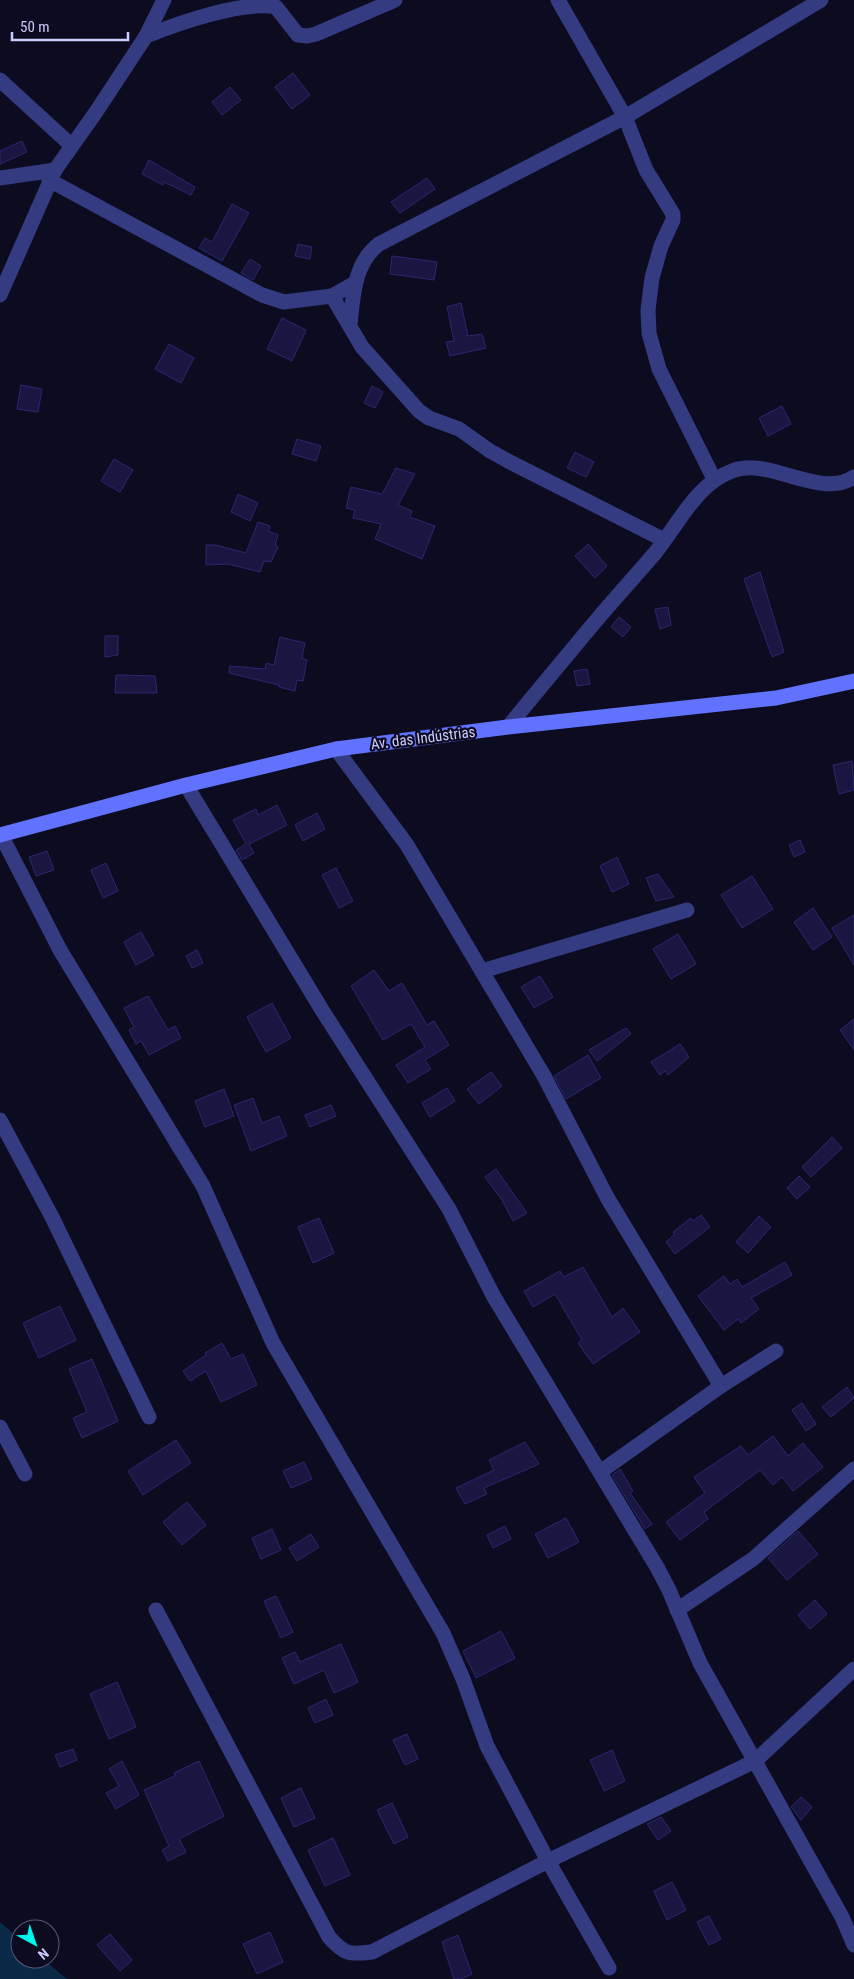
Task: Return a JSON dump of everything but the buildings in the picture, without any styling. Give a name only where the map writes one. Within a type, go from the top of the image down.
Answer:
[{"type":"street","points":[[146,36],[222,9],[261,4],[276,7],[298,35],[307,36],[316,34],[395,0]]},
{"type":"street","points":[[558,0],[625,117],[646,170],[673,214],[674,220],[661,246],[652,278],[648,310],[648,333],[659,369],[714,479]]},
{"type":"street","points":[[350,325],[355,283],[366,257],[379,244],[625,117],[821,0]]},
{"type":"street","points":[[0,295],[52,175],[146,36],[162,1]]},
{"type":"street","points":[[0,80],[72,146]]},
{"type":"street","points":[[0,178],[52,175],[262,295],[284,302],[332,296],[355,283]]},
{"type":"street","points":[[332,296],[362,347],[379,369],[419,410],[430,418],[459,429],[490,451],[664,540]]},
{"type":"street","points":[[508,727],[664,540],[702,491],[714,479],[733,470],[746,468],[760,469],[822,484],[838,483],[854,477]]},
{"type":"street","name":"Av. das Indústrias","points":[[1,835],[186,785],[336,749],[508,727],[776,698],[854,681]]},
{"type":"street","points":[[336,749],[407,845],[544,1076],[608,1199],[721,1386]]},
{"type":"street","points":[[186,785],[322,1010],[449,1208],[494,1297],[657,1567],[700,1663],[755,1761],[848,1915],[854,1945]]},
{"type":"street","points":[[1,835],[60,950],[203,1186],[273,1343],[443,1633],[463,1679],[488,1746],[548,1861],[609,1968]]},
{"type":"street","points":[[482,970],[688,910]]},
{"type":"street","points":[[0,1120],[52,1217],[149,1418]]},
{"type":"street","points":[[600,1472],[721,1386],[776,1351]]},
{"type":"street","points":[[0,1427],[25,1474]]},
{"type":"street","points":[[677,1610],[753,1559],[854,1469]]},
{"type":"street","points":[[156,1610],[329,1937],[341,1950],[357,1954],[372,1952],[548,1861],[755,1761],[854,1669]]},
{"type":"water","points":[[0,1922],[10,1930],[10,1969],[55,1969],[67,1979],[0,1979]]}]
